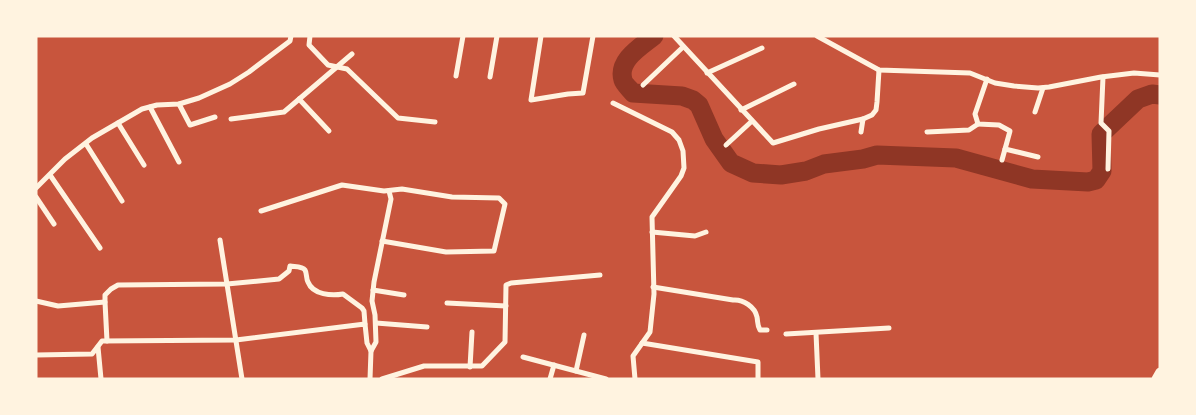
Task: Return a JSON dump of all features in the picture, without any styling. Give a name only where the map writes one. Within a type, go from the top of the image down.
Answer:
[{"type":"main road","points":[[1156,379],[1160,372]]},
{"type":"street","points":[[36,188],[65,159],[92,138],[142,109],[157,105],[179,104],[199,98],[230,84],[290,41],[291,36]]},
{"type":"street","points":[[310,36],[309,46],[328,65],[347,69],[398,118],[435,122]]},
{"type":"street","points":[[456,76],[463,36]]},
{"type":"street","points":[[490,78],[497,36]]},
{"type":"street","points":[[541,36],[531,100],[583,93],[593,36]]},
{"type":"street","points":[[674,36],[773,144],[872,115],[876,110],[879,70]]},
{"type":"street","points":[[817,36],[879,70],[970,73],[987,80],[1014,86],[1043,88],[1134,73],[1160,75]]},
{"type":"street","points":[[643,85],[684,47]]},
{"type":"street","points":[[707,73],[762,48]]},
{"type":"street","points":[[231,119],[284,112],[352,54]]},
{"type":"street","points":[[1104,77],[1101,123],[1109,131],[1108,170]]},
{"type":"street","points":[[978,124],[975,114],[987,80]]},
{"type":"street","points":[[741,110],[794,84]]},
{"type":"street","points":[[1035,112],[1043,88]]},
{"type":"street","points":[[299,99],[330,131]]},
{"type":"street","points":[[179,104],[190,125],[215,117]]},
{"type":"street","points":[[613,104],[672,132],[680,140],[683,150],[684,168],[682,176],[652,217],[653,287],[650,332],[632,356],[635,379]]},
{"type":"street","points":[[150,107],[179,162]]},
{"type":"street","points":[[861,132],[863,119]]},
{"type":"street","points":[[726,145],[752,121]]},
{"type":"street","points":[[118,123],[144,166]]},
{"type":"street","points":[[927,132],[969,130],[978,124],[1000,126],[1010,131],[1002,160]]},
{"type":"street","points":[[86,144],[122,201]]},
{"type":"street","points":[[1005,149],[1038,157]]},
{"type":"street","points":[[50,175],[100,248]]},
{"type":"street","points":[[261,210],[342,185],[384,191],[402,189],[452,197],[499,198],[505,204],[494,251],[446,252],[382,241]]},
{"type":"street","points":[[370,379],[371,351],[376,342],[375,309],[372,300],[373,290],[391,199],[389,191]]},
{"type":"street","points":[[36,197],[54,224]]},
{"type":"street","points":[[652,232],[695,236],[706,232]]},
{"type":"street","points":[[220,240],[242,379]]},
{"type":"street","points":[[107,341],[105,295],[118,285],[227,284],[279,278],[288,271],[290,266],[305,270],[308,284],[314,290],[333,296],[343,294],[362,308],[364,311],[367,344],[371,351]]},
{"type":"street","points":[[382,379],[424,366],[482,366],[505,342],[506,285],[600,275]]},
{"type":"street","points":[[653,287],[737,300],[748,304],[757,314],[760,330],[768,330]]},
{"type":"street","points":[[373,290],[404,295]]},
{"type":"street","points":[[36,301],[58,306],[105,302]]},
{"type":"street","points":[[447,303],[506,306]]},
{"type":"street","points":[[376,323],[426,327]]},
{"type":"street","points":[[36,355],[92,354],[102,341],[236,340],[365,324]]},
{"type":"street","points":[[786,334],[889,328]]},
{"type":"street","points":[[470,366],[472,332]]},
{"type":"street","points":[[816,333],[818,379]]},
{"type":"street","points":[[576,371],[584,335]]},
{"type":"street","points":[[642,343],[758,362],[758,379]]},
{"type":"street","points":[[98,346],[101,379]]},
{"type":"street","points":[[523,357],[606,379]]},
{"type":"street","points":[[550,379],[554,365]]},
{"type":"waterway","points":[[654,36],[637,49],[627,60],[622,73],[625,83],[633,93],[682,96],[693,100],[699,105],[714,139],[731,163],[753,173],[781,175],[806,171],[824,164],[863,159],[877,155],[956,158],[1032,179],[1088,182],[1096,180],[1102,171],[1101,134],[1138,99],[1152,94],[1160,95]]}]
